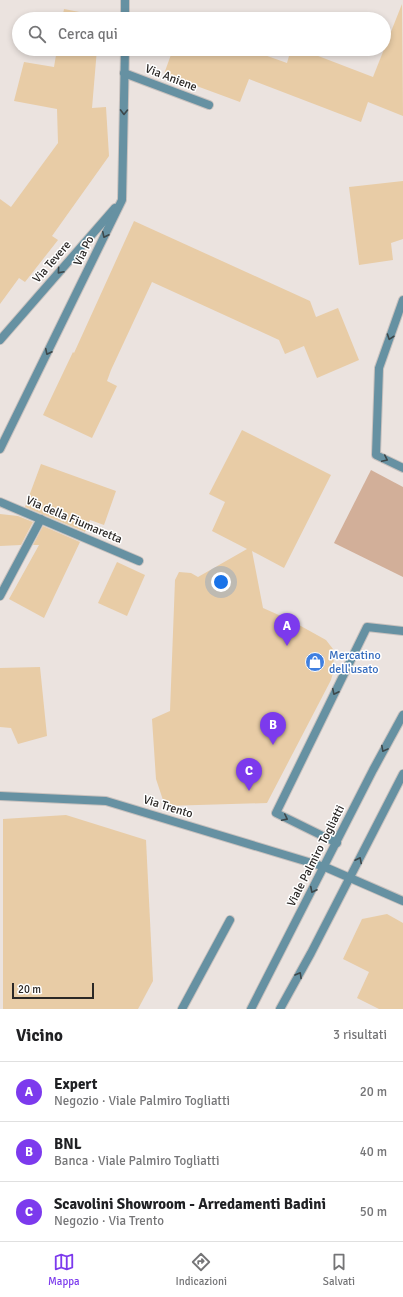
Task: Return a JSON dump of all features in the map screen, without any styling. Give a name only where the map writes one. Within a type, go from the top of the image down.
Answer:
[{"type":"street","points":[[125,0],[125,12]]},
{"type":"street","name":"Via Po","points":[[0,449],[122,200],[125,56]]},
{"type":"street","name":"Via Aniene","points":[[124,73],[209,105]]},
{"type":"street","name":"Via Tevere","points":[[0,340],[122,200]]},
{"type":"street","points":[[403,300],[379,368],[376,455],[403,468]]},
{"type":"street","name":"Via della Fiumaretta","points":[[0,502],[138,561]]},
{"type":"street","points":[[0,596],[41,519]]},
{"type":"street","points":[[337,843],[276,813],[367,627],[403,631]]},
{"type":"street","name":"Viale Palmiro Togliatti","points":[[252,1009],[373,770],[403,715]]},
{"type":"street","points":[[280,1009],[311,953],[403,774]]},
{"type":"street","name":"Via Trento","points":[[0,796],[106,802],[325,867],[403,901]]},
{"type":"street","points":[[182,1009],[230,920]]},
{"type":"shaded area","points":[[371,470],[403,487],[403,577],[334,543]]},
{"type":"building","points":[[402,4],[403,116],[368,102],[361,122],[249,79],[240,102],[164,74],[170,56],[268,56],[287,63],[289,56],[318,56],[373,77],[381,56],[391,56],[391,32]]},
{"type":"building","points":[[64,9],[79,12],[63,12]]},
{"type":"building","points":[[56,56],[96,56],[92,108],[106,107],[109,156],[52,236],[58,240],[25,282],[19,278],[0,304],[0,199],[11,207],[58,143],[57,109],[14,101],[24,62],[54,67]]},
{"type":"building","points":[[403,181],[403,239],[391,243],[393,260],[359,265],[349,187]]},
{"type":"building","points":[[134,221],[310,301],[316,317],[338,308],[359,360],[317,378],[304,346],[285,354],[279,340],[152,282],[111,370],[107,381],[117,386],[92,438],[43,415],[73,352],[74,353]]},
{"type":"building","points":[[242,430],[331,475],[284,568],[252,551],[263,608],[290,620],[326,640],[333,649],[334,669],[331,680],[267,803],[165,806],[156,779],[152,719],[170,711],[175,580],[179,572],[191,573],[198,577],[247,549],[212,531],[225,502],[209,494]]},
{"type":"building","points":[[41,464],[116,491],[104,525],[90,520],[85,532],[25,507]]},
{"type":"building","points":[[0,514],[18,516],[33,522],[21,545],[0,546]]},
{"type":"building","points":[[43,526],[80,542],[44,618],[9,599],[39,545],[33,545]]},
{"type":"building","points":[[117,562],[145,575],[127,616],[98,603]]},
{"type":"building","points":[[40,667],[47,736],[18,744],[11,728],[0,727],[0,668]]},
{"type":"building","points":[[66,815],[146,840],[153,981],[138,1009],[3,1009],[3,819]]},
{"type":"building","points":[[387,914],[403,923],[403,1009],[379,1009],[357,998],[369,972],[343,959],[362,919]]},
{"type":"place","name":"Expert","points":[[287,646]]},
{"type":"place","name":"Mercatino dell'usato","points":[[315,662]]},
{"type":"place","name":"BNL","points":[[273,745]]},
{"type":"place","name":"Scavolini Showroom - Arredamenti Badini","points":[[249,791]]}]
